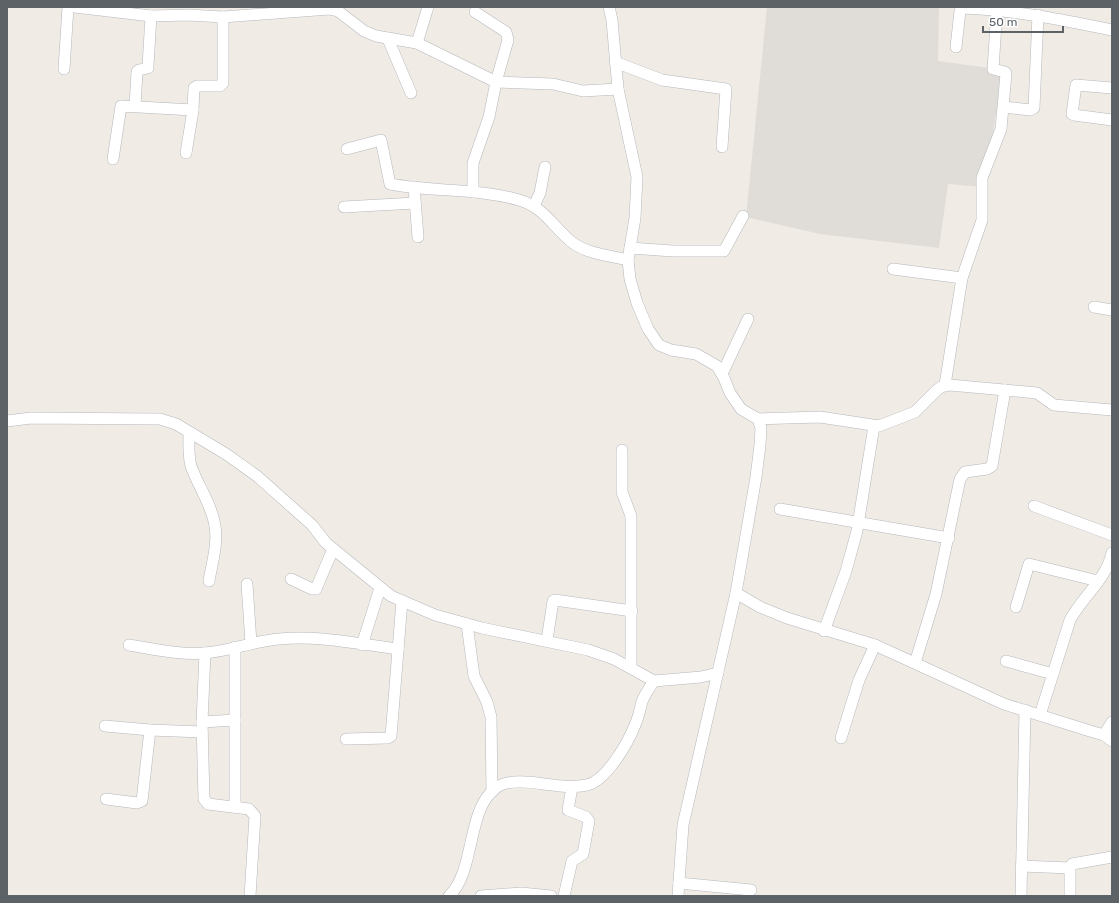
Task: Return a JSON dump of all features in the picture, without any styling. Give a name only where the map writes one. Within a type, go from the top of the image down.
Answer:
[{"type":"street","points":[[64,69],[68,7]]},
{"type":"street","points":[[75,7],[151,16],[188,15],[223,17],[289,11],[338,9],[364,31],[388,39],[417,43],[496,82],[553,84],[582,91],[618,89]]},
{"type":"street","points":[[417,43],[428,7]]},
{"type":"street","points":[[609,7],[612,20],[618,89],[637,177],[635,218],[628,260],[630,279],[637,303],[648,329],[659,345],[671,350],[696,354],[717,366],[730,393],[741,409],[758,419],[820,417],[874,426],[915,412],[937,390],[945,385],[1036,394],[1054,405],[1112,410]]},
{"type":"street","points":[[956,47],[960,10],[962,9],[997,9],[1038,15],[1112,30]]},
{"type":"street","points":[[945,385],[962,278],[982,220],[982,178],[1001,129],[1006,74],[1005,72],[993,70],[997,9]]},
{"type":"street","points":[[473,192],[473,163],[489,116],[508,35],[506,32],[475,12]]},
{"type":"street","points":[[1004,107],[1030,110],[1034,108],[1038,15]]},
{"type":"street","points":[[135,106],[137,72],[148,66],[151,16]]},
{"type":"street","points":[[186,153],[193,110],[193,89],[195,86],[220,86],[223,83],[223,17]]},
{"type":"street","points":[[388,39],[411,93]]},
{"type":"street","points":[[615,62],[662,80],[726,89],[722,147]]},
{"type":"street","points":[[1112,88],[1076,85],[1072,114],[1112,120]]},
{"type":"street","points":[[113,159],[120,108],[123,105],[193,110]]},
{"type":"street","points":[[347,149],[381,140],[388,182],[391,184],[473,192],[519,200],[541,210],[573,243],[595,253],[628,260]]},
{"type":"street","points":[[534,206],[540,193],[545,168]]},
{"type":"street","points":[[414,187],[418,237]]},
{"type":"street","points":[[344,207],[415,202]]},
{"type":"street","points":[[630,248],[673,251],[724,251],[743,216]]},
{"type":"street","points":[[893,269],[962,278]]},
{"type":"street","points":[[1094,307],[1112,310]]},
{"type":"street","points":[[722,374],[748,319]]},
{"type":"street","points":[[915,663],[936,594],[962,474],[965,472],[987,469],[992,466],[1005,390]]},
{"type":"street","points":[[7,420],[31,418],[160,419],[176,424],[257,476],[312,526],[333,549],[391,596],[435,615],[467,624],[547,640],[614,658],[654,681],[701,677],[718,673]]},
{"type":"street","points":[[678,896],[683,825],[736,593],[756,477],[760,434],[758,419]]},
{"type":"street","points":[[824,631],[846,571],[858,524],[874,426]]},
{"type":"street","points":[[189,432],[189,457],[191,467],[212,514],[215,525],[216,537],[209,581]]},
{"type":"street","points":[[622,450],[622,492],[631,516],[631,667]]},
{"type":"street","points":[[1034,506],[1112,535]]},
{"type":"street","points":[[780,509],[858,524],[949,538]]},
{"type":"street","points":[[291,579],[312,589],[316,589],[333,549]]},
{"type":"street","points":[[1040,715],[1076,610],[1107,568],[1112,553]]},
{"type":"street","points":[[1016,608],[1029,564],[1098,581]]},
{"type":"street","points":[[247,584],[251,643]]},
{"type":"street","points":[[362,645],[380,588]]},
{"type":"street","points":[[736,593],[760,608],[824,631],[875,645],[1004,704],[1108,738],[1112,722]]},
{"type":"street","points":[[547,640],[554,600],[632,610]]},
{"type":"street","points":[[346,739],[388,738],[391,736],[402,601]]},
{"type":"street","points":[[467,624],[474,676],[487,702],[491,717],[492,792]]},
{"type":"street","points":[[129,645],[186,654],[205,653],[251,643],[279,639],[300,638],[398,649]]},
{"type":"street","points":[[841,738],[859,680],[875,645]]},
{"type":"street","points":[[235,647],[235,807]]},
{"type":"street","points":[[205,653],[202,727],[204,799],[208,804],[249,809],[255,816],[250,896]]},
{"type":"street","points":[[1006,661],[1053,674]]},
{"type":"street","points":[[449,896],[455,890],[462,876],[478,816],[486,798],[497,787],[507,783],[533,782],[572,786],[588,785],[604,774],[619,755],[635,725],[644,698],[654,681]]},
{"type":"street","points":[[1021,896],[1025,710]]},
{"type":"street","points":[[105,726],[150,730],[202,727],[235,720]]},
{"type":"street","points":[[106,799],[137,803],[142,800],[150,730]]},
{"type":"street","points":[[564,896],[572,861],[583,854],[589,821],[586,816],[568,810],[572,786]]},
{"type":"street","points":[[1070,896],[1070,868],[1075,862],[1112,857]]},
{"type":"street","points":[[1021,866],[1070,868]]},
{"type":"street","points":[[679,883],[751,890]]},
{"type":"street","points":[[481,896],[521,893],[551,896]]},
{"type":"street","points":[[449,896],[456,896]]},
{"type":"shaded area","points":[[767,7],[939,7],[938,61],[1004,70],[983,187],[948,184],[939,248],[820,234],[746,217]]}]
